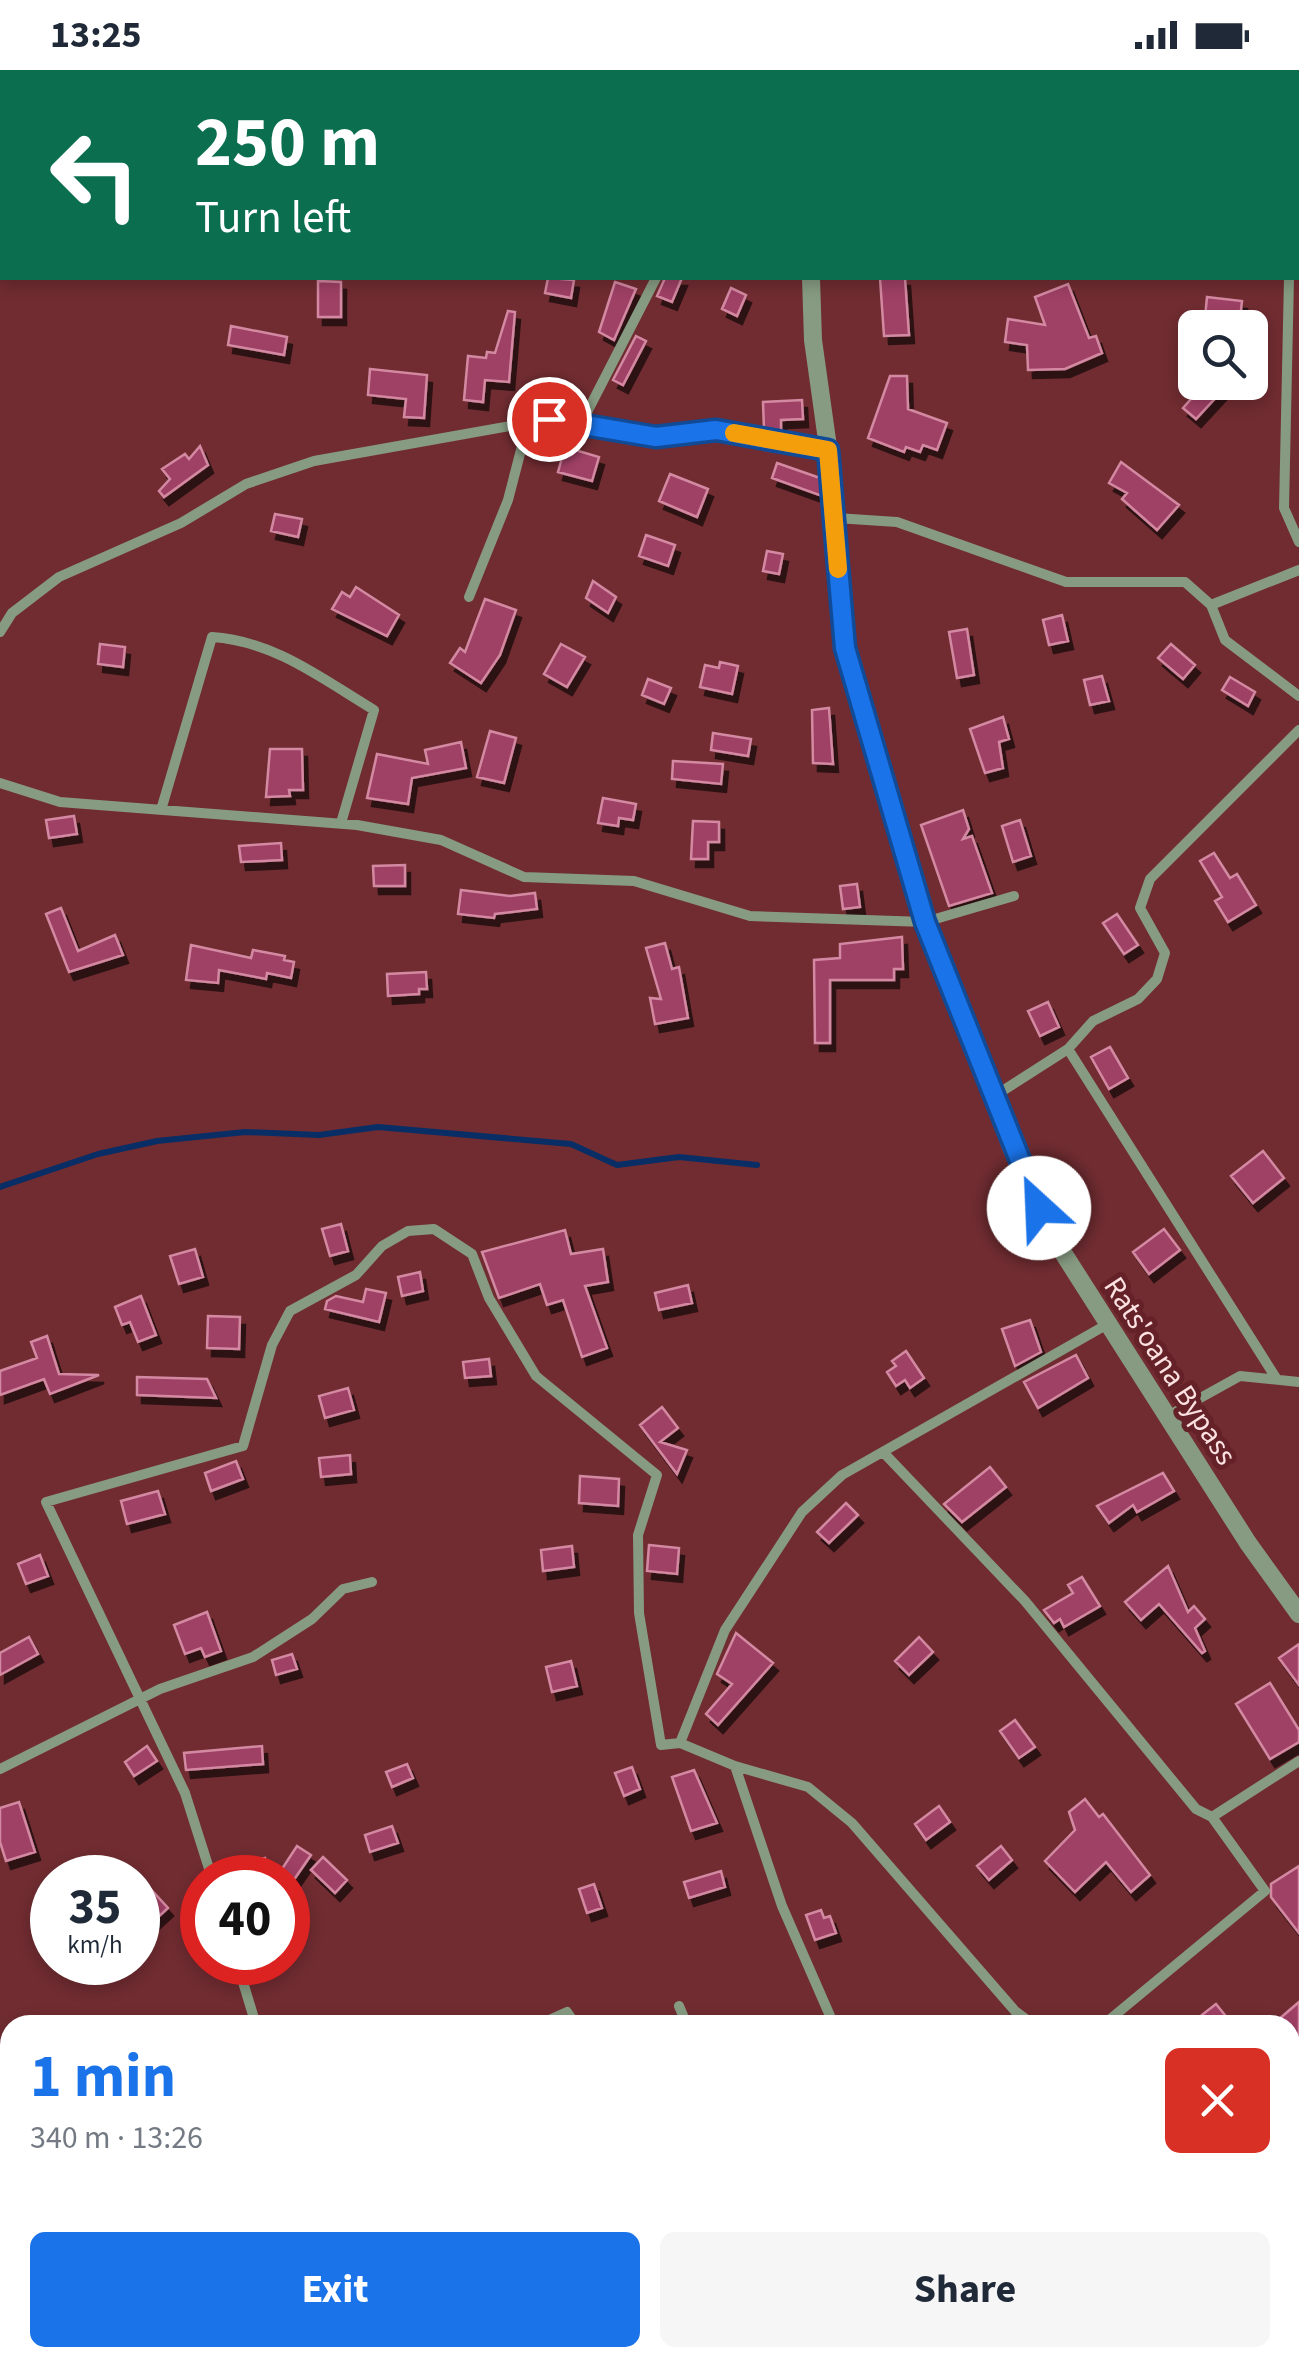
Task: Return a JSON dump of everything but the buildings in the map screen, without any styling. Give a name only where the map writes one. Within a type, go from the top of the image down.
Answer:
[{"type":"street","points":[[581,424],[653,280]]},
{"type":"street","name":"Rats'oana Bypass","points":[[811,280],[813,340],[828,450],[845,648],[925,922],[1053,1237],[1166,1418],[1299,1614]]},
{"type":"street","points":[[1290,280],[1284,508],[1299,542]]},
{"type":"street","points":[[0,632],[12,613],[59,577],[181,523],[246,484],[314,460],[549,419],[656,437],[716,430],[828,450]]},
{"type":"street","points":[[469,596],[508,500],[528,423]]},
{"type":"street","points":[[835,518],[897,522],[1066,582],[1185,582],[1211,604],[1225,640],[1299,696]]},
{"type":"street","points":[[1211,604],[1299,570]]},
{"type":"street","points":[[161,810],[212,637],[248,639],[280,653],[374,710],[341,824]]},
{"type":"street","points":[[993,1097],[1068,1049],[1094,1021],[1138,999],[1157,978],[1165,953],[1140,908],[1150,878],[1299,730]]},
{"type":"street","points":[[0,783],[60,802],[341,824],[441,840],[524,876],[634,881],[750,916],[925,922],[1014,896]]},
{"type":"street","points":[[1068,1049],[1276,1378]]},
{"type":"street","points":[[205,1855],[186,1793],[46,1502],[243,1446],[272,1345],[290,1310],[356,1275],[382,1246],[408,1231],[434,1229],[472,1254],[490,1298],[536,1376],[657,1474],[638,1535],[640,1613],[661,1745],[680,1743],[735,1766],[808,1786],[852,1822],[1020,2015]]},
{"type":"street","points":[[680,1743],[725,1630],[764,1564],[802,1512],[842,1476],[1106,1325]]},
{"type":"street","points":[[1166,1418],[1240,1376],[1299,1382]]},
{"type":"street","points":[[882,1452],[1024,1601],[1196,1809],[1212,1817],[1265,1891],[1115,2015]]},
{"type":"street","points":[[2,1766],[141,1699],[254,1657],[312,1619],[343,1589],[372,1582]]},
{"type":"street","points":[[1212,1817],[1299,1761]]},
{"type":"street","points":[[735,1766],[782,1906],[830,2015]]},
{"type":"street","points":[[244,1985],[253,2015]]},
{"type":"street","points":[[679,2006],[683,2015]]},
{"type":"waterway","points":[[0,1187],[98,1154],[157,1141],[245,1132],[319,1135],[378,1127],[571,1144],[617,1165],[679,1157],[757,1165]]},
{"type":"slow traffic","points":[[734,433],[828,450],[838,569]]},
{"type":"route","points":[[549,419],[656,437],[716,430],[828,450],[845,648],[925,922],[1012,1149],[1039,1208]]}]
